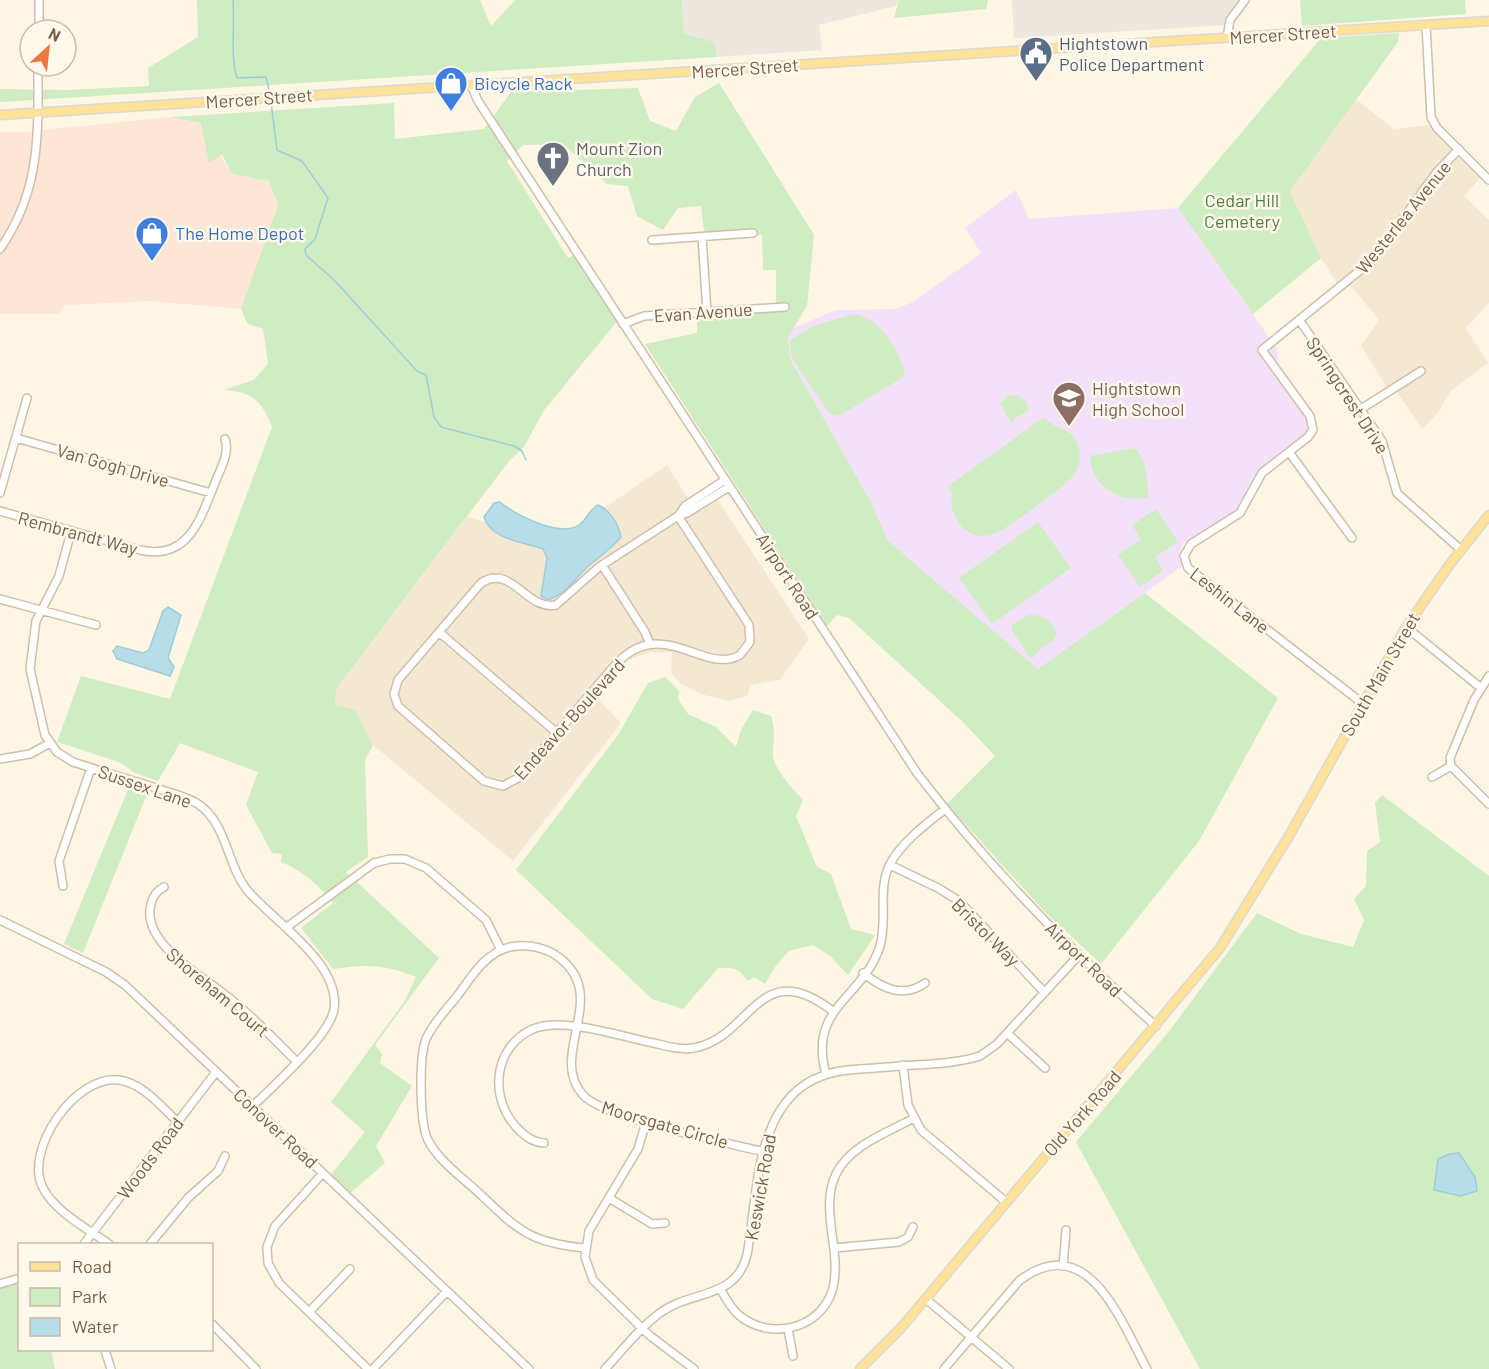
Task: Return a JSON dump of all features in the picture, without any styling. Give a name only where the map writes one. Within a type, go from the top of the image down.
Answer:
[{"type":"main road","name":"Mercer Street","points":[[0,116],[1489,21]]},
{"type":"main road","name":"South Main Street","points":[[1285,843],[1406,627],[1489,515]]},
{"type":"main road","name":"Old York Road","points":[[860,1369],[926,1299],[1220,948],[1285,843]]},
{"type":"street","points":[[39,0],[39,18]]},
{"type":"street","points":[[1227,38],[1230,20],[1245,0]]},
{"type":"street","points":[[1426,25],[1431,117],[1437,129],[1489,180]]},
{"type":"street","points":[[0,249],[19,219],[32,184],[37,153],[38,78]]},
{"type":"street","name":"Airport Road","points":[[471,85],[478,101],[895,742],[945,809],[1012,887],[1079,955],[1156,1026]]},
{"type":"street","name":"Westerlea Avenue","points":[[1262,350],[1374,259],[1436,173],[1459,149]]},
{"type":"street","points":[[652,240],[753,233]]},
{"type":"street","points":[[702,237],[707,312]]},
{"type":"street","name":"Evan Avenue","points":[[623,324],[644,316],[785,306]]},
{"type":"street","name":"Springcrest Drive","points":[[1300,321],[1387,449],[1390,475],[1397,493],[1461,550]]},
{"type":"street","name":"Leshin Lane","points":[[1262,350],[1312,420],[1311,434],[1262,473],[1240,513],[1188,547],[1185,561],[1188,568],[1362,703]]},
{"type":"street","points":[[1361,409],[1421,371]]},
{"type":"street","points":[[0,493],[27,398]]},
{"type":"street","name":"Van Gogh Drive","points":[[16,438],[211,493]]},
{"type":"street","name":"Rembrandt Way","points":[[0,511],[145,551],[166,550],[183,542],[193,532],[227,451],[225,439]]},
{"type":"street","points":[[1290,452],[1352,538]]},
{"type":"street","name":"Endeavor Boulevard","points":[[650,644],[622,658],[514,782],[498,787],[481,779],[403,712],[395,698],[398,680],[477,587],[488,579],[505,579],[537,603],[553,606],[565,600],[602,565],[678,516],[682,508],[727,483]]},
{"type":"street","points":[[602,565],[645,632],[650,644],[672,645],[725,660],[740,655],[750,639],[747,621],[678,516]]},
{"type":"street","points":[[0,759],[30,754],[50,743],[44,731],[30,675],[34,626],[59,576],[71,532]]},
{"type":"street","points":[[0,599],[96,625]]},
{"type":"street","points":[[1406,627],[1481,688]]},
{"type":"street","points":[[439,632],[557,733]]},
{"type":"street","points":[[1489,676],[1481,688],[1450,758],[1451,766],[1489,804]]},
{"type":"street","name":"Sussex Lane","points":[[50,743],[63,757],[187,798],[205,809],[215,823],[246,888],[287,927],[326,975],[334,997],[333,1012],[327,1027],[253,1106]]},
{"type":"street","points":[[1432,777],[1451,766]]},
{"type":"street","points":[[63,886],[59,875],[59,861],[91,768]]},
{"type":"street","points":[[826,1074],[822,1044],[826,1026],[881,944],[884,887],[890,864],[897,853],[945,809]]},
{"type":"street","points":[[287,927],[374,863],[386,859],[405,859],[426,868],[482,917],[501,950],[480,966],[425,1041],[423,1054],[424,1131],[437,1154],[518,1229],[548,1243],[585,1248]]},
{"type":"street","name":"Bristol Way","points":[[890,864],[945,891],[959,901],[1044,992]]},
{"type":"street","name":"Shoreham Court","points":[[164,887],[155,894],[150,910],[152,926],[162,944],[234,1001],[296,1061]]},
{"type":"street","name":"Conover Road","points":[[0,920],[116,978],[529,1369]]},
{"type":"street","name":"Moorsgate Circle","points":[[501,950],[534,946],[548,951],[562,961],[572,973],[580,992],[582,1006],[571,1062],[574,1078],[580,1091],[601,1108],[764,1152]]},
{"type":"street","name":"Keswick Road","points":[[605,1369],[643,1329],[668,1308],[721,1290],[734,1280],[746,1261],[770,1128],[782,1105],[804,1085],[826,1074],[980,1056],[992,1049],[1079,955]]},
{"type":"street","points":[[863,974],[893,990],[910,991],[925,983]]},
{"type":"street","points":[[544,1143],[527,1137],[503,1110],[498,1093],[501,1066],[515,1042],[533,1030],[558,1025],[688,1049],[712,1042],[758,1003],[776,993],[806,994],[834,1012]]},
{"type":"street","points":[[1007,1033],[1046,1068]]},
{"type":"street","points":[[903,1065],[906,1097],[914,1118],[928,1136],[1006,1202]]},
{"type":"street","name":"Woods Road","points":[[86,1243],[216,1072]]},
{"type":"street","points":[[106,1243],[54,1203],[43,1189],[38,1173],[38,1156],[51,1129],[82,1091],[98,1083],[114,1080],[128,1082],[144,1090],[178,1122]]},
{"type":"street","points":[[721,1290],[734,1311],[748,1322],[766,1328],[788,1329],[810,1319],[828,1299],[834,1281],[830,1199],[837,1172],[860,1148],[914,1118]]},
{"type":"street","points":[[646,1122],[640,1145],[590,1231],[585,1248],[586,1267],[593,1280],[643,1329],[694,1369]]},
{"type":"street","points":[[152,1243],[181,1206],[218,1171],[225,1156]]},
{"type":"street","points":[[323,1173],[278,1221],[267,1247],[268,1263],[274,1278],[368,1369]]},
{"type":"street","points":[[609,1198],[652,1224],[666,1223]]},
{"type":"street","points":[[834,1248],[896,1243],[905,1240],[914,1227]]},
{"type":"street","points":[[1063,1266],[1066,1230]]},
{"type":"street","points":[[944,1369],[1019,1281],[1034,1270],[1063,1266],[1087,1274],[1102,1288],[1147,1369]]},
{"type":"street","points":[[309,1312],[350,1269]]},
{"type":"street","points":[[0,1284],[18,1279]]},
{"type":"street","points":[[373,1369],[447,1292]]},
{"type":"street","points":[[926,1299],[1009,1369]]},
{"type":"street","points":[[213,1325],[256,1369]]},
{"type":"street","points":[[788,1329],[793,1356]]},
{"type":"street","points":[[105,1351],[111,1369]]},
{"type":"shaded area","points":[[682,0],[899,0],[896,6],[819,25],[822,50],[717,57],[713,42],[684,34]]},
{"type":"shaded area","points":[[1012,0],[1246,0],[1227,25],[1014,38]]},
{"type":"shaded area","points":[[1356,99],[1394,129],[1428,125],[1449,144],[1451,150],[1429,176],[1374,254],[1339,286],[1321,258],[1290,191]]},
{"type":"shaded area","points":[[170,117],[201,123],[232,174],[269,181],[278,205],[241,309],[149,301],[66,305],[58,314],[0,314],[0,132],[24,132]]},
{"type":"shaded area","points":[[1458,157],[1481,177],[1464,196],[1489,220],[1489,303],[1466,328],[1488,363],[1450,392],[1438,413],[1422,429],[1393,386],[1388,389],[1361,346],[1379,320],[1351,286],[1384,254],[1435,182]]},
{"type":"shaded area","name":"Hightstown High School","points":[[1016,190],[1029,219],[1178,208],[1278,350],[1277,360],[1268,367],[1310,423],[1310,430],[1253,477],[1236,512],[1183,543],[1180,551],[1181,567],[1038,670],[887,541],[872,504],[790,359],[788,337],[791,329],[836,310],[895,309],[913,302],[981,253],[965,228]]},
{"type":"shaded area","points":[[667,465],[697,513],[718,500],[809,639],[780,680],[751,685],[747,696],[729,701],[701,694],[681,684],[671,673],[672,652],[650,652],[628,660],[596,697],[621,723],[513,861],[373,745],[355,709],[335,705],[336,689],[467,517],[486,522],[502,537],[543,549],[547,558],[541,596],[548,600],[564,591],[592,563],[611,549],[619,528],[604,508]]},
{"type":"green space","points":[[197,0],[480,0],[491,26],[515,0],[682,0],[684,34],[714,42],[717,57],[0,102],[0,89],[68,90],[149,86],[148,68],[198,37]]},
{"type":"green space","points":[[899,0],[988,0],[986,9],[894,18]]},
{"type":"green space","points":[[1300,0],[1465,0],[1466,14],[1302,26]]},
{"type":"green space","name":"Cedar Hill Cemetery","points":[[1399,33],[1398,42],[1290,191],[1321,258],[1253,314],[1178,208],[1321,38]]},
{"type":"green space","points":[[719,83],[814,235],[807,306],[788,337],[790,359],[872,504],[888,541],[1038,669],[1145,593],[1278,698],[1199,841],[1101,964],[1045,912],[947,804],[995,756],[964,723],[849,618],[837,615],[827,626],[645,344],[697,333],[697,313],[776,307],[776,270],[763,270],[762,235],[705,238],[701,206],[678,208],[663,230],[637,216],[628,186],[607,184],[563,144],[523,145],[507,161],[568,258],[576,254],[620,318],[544,410],[524,447],[509,461],[336,689],[335,705],[355,709],[373,745],[365,760],[368,857],[346,872],[439,958],[375,1045],[382,1054],[380,1063],[412,1086],[376,1146],[385,1163],[349,1194],[330,1176],[365,1132],[331,1102],[404,1002],[416,977],[375,966],[333,969],[301,928],[333,903],[310,879],[281,862],[282,854],[272,853],[246,805],[258,772],[180,743],[158,781],[135,773],[119,762],[57,742],[81,676],[170,699],[272,427],[264,410],[254,399],[241,392],[223,390],[254,380],[268,364],[263,329],[247,323],[241,309],[278,205],[269,181],[232,174],[222,154],[209,163],[201,123],[170,117],[394,103],[395,139],[484,129],[511,92],[638,88],[650,121],[676,131],[695,97]]},
{"type":"green space","points":[[854,314],[872,321],[888,337],[899,357],[905,376],[839,416],[830,414],[791,357],[790,340],[813,326]]},
{"type":"green space","points":[[1017,395],[1026,401],[1029,410],[1015,418],[1012,424],[1000,404],[1007,396]]},
{"type":"green space","points":[[1044,417],[1053,425],[1068,432],[1076,441],[1080,459],[1074,475],[1037,506],[996,533],[986,536],[969,532],[957,520],[951,502],[952,493],[947,487]]},
{"type":"green space","points":[[1134,448],[1144,463],[1149,497],[1127,498],[1109,491],[1096,476],[1092,467],[1090,456]]},
{"type":"green space","points":[[1156,509],[1178,542],[1155,557],[1163,571],[1140,587],[1118,555],[1141,539],[1132,525]]},
{"type":"green space","points":[[1038,522],[1071,568],[992,624],[959,578]]},
{"type":"green space","points":[[1029,615],[1047,619],[1057,634],[1033,658],[1027,656],[1011,629],[1013,624]]},
{"type":"green space","points":[[665,677],[679,691],[678,699],[688,714],[716,727],[736,747],[741,730],[753,710],[771,716],[774,730],[774,759],[784,778],[803,800],[796,816],[817,867],[831,874],[851,929],[875,935],[848,975],[830,956],[813,945],[789,951],[775,967],[765,984],[754,977],[748,981],[742,973],[735,969],[718,968],[683,1009],[652,999],[516,870],[618,735],[648,683]]},
{"type":"green space","points":[[129,787],[147,794],[83,953],[64,944]]},
{"type":"green space","points":[[1382,795],[1489,876],[1489,1369],[1200,1369],[1076,1142],[1170,1030],[1257,913],[1301,934],[1353,947],[1364,920],[1354,899],[1366,886],[1367,851],[1380,842],[1375,803]]},
{"type":"green space","points":[[18,1283],[18,1351],[51,1351],[55,1369],[0,1369],[0,1288]]},
{"type":"water","points":[[500,502],[516,513],[538,523],[561,529],[579,525],[598,505],[613,518],[621,537],[566,589],[548,600],[541,596],[547,558],[543,549],[501,535],[488,525],[484,517],[494,503]]},
{"type":"water","points":[[168,607],[181,615],[168,658],[174,667],[170,676],[117,659],[113,651],[117,646],[143,653],[149,650],[163,611]]},
{"type":"water","points":[[1459,1153],[1475,1177],[1477,1191],[1461,1196],[1434,1190],[1438,1159]]},
{"type":"waterway","points":[[233,0],[233,50],[237,78],[266,77],[270,94]]},
{"type":"waterway","points":[[271,102],[277,150],[302,161],[328,198],[315,239],[305,249],[306,255],[335,281],[417,371],[426,375],[434,417],[441,427],[514,446],[522,451],[526,460]]},
{"type":"place","name":"Hightstown Police Department","points":[[1036,82]]},
{"type":"place","name":"Bicycle Rack","points":[[451,112]]},
{"type":"place","name":"Mount Zion Church","points":[[553,187]]},
{"type":"place","name":"The Home Depot","points":[[152,262]]},
{"type":"place","name":"Hightstown High School","points":[[1069,427]]}]
